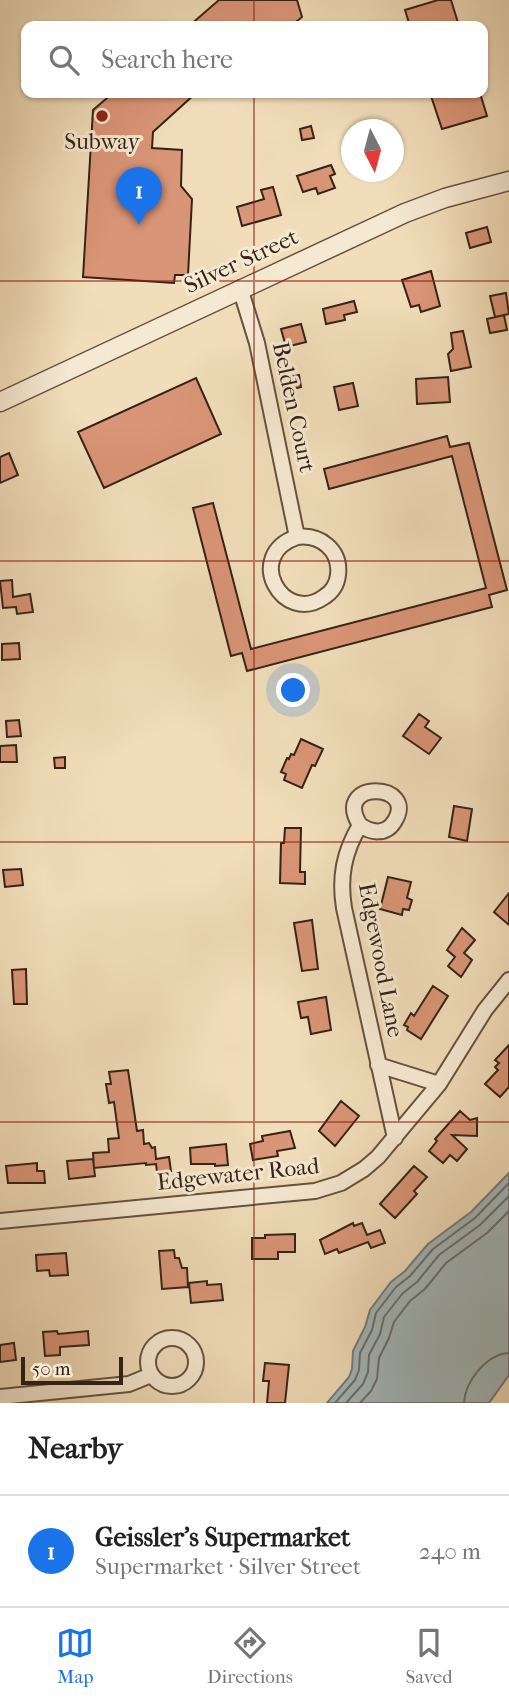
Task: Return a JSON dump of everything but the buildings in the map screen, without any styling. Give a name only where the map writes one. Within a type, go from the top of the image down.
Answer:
[{"type":"street","name":"Silver Street","points":[[0,402],[405,213],[445,198],[509,181]]},
{"type":"street","name":"Belden Court","points":[[240,288],[257,343],[298,537]]},
{"type":"street","points":[[298,537],[319,539],[330,548],[337,560],[338,574],[334,588],[324,598],[310,603],[296,603],[284,597],[275,586],[271,573],[273,559],[279,547],[298,537]]},
{"type":"street","name":"Edgewood Lane","points":[[360,825],[347,851],[343,867],[342,894],[395,1138]]},
{"type":"street","name":"Edgewater Road","points":[[0,1221],[315,1191],[341,1183],[378,1157],[395,1138],[439,1084],[485,1010],[509,980]]},
{"type":"street","name":"Edgewood Lane","points":[[379,1065],[439,1084]]},
{"type":"street","points":[[0,1397],[129,1384],[151,1375]]},
{"type":"water","points":[[509,1173],[509,1375],[489,1403],[327,1403],[349,1377],[353,1351],[370,1310],[391,1282],[405,1271],[428,1244],[471,1212]]},
{"type":"place","name":"Subway","points":[[102,116]]},
{"type":"place","name":"Geissler's Supermarket","points":[[139,225]]}]
